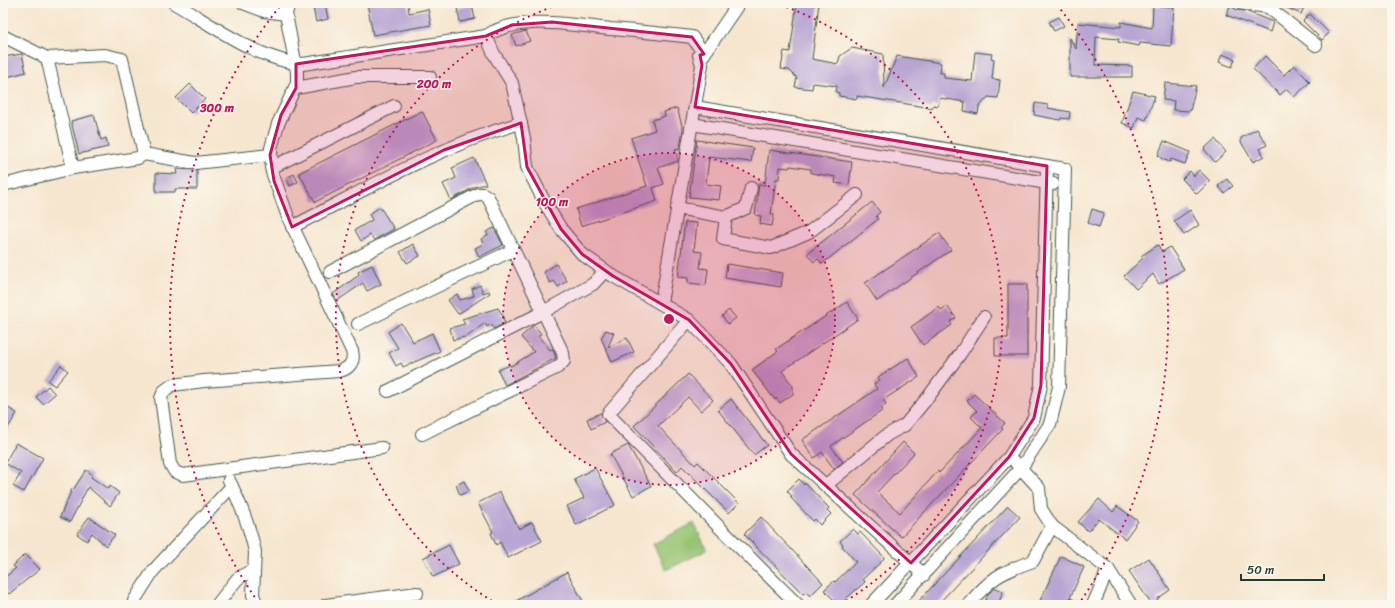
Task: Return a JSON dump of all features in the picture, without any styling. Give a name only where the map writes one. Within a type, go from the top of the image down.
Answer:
[{"type":"street","points":[[174,3],[269,56],[296,64],[486,36],[495,30],[512,26],[552,22],[692,37],[704,54]]},
{"type":"street","points":[[243,3],[264,11],[287,9],[296,64],[296,88],[279,120],[270,155],[271,168],[274,181],[292,227],[352,351],[353,360],[348,368],[339,371],[204,381],[172,385],[161,398],[172,468],[175,472],[183,475],[382,448]]},
{"type":"street","points":[[661,303],[702,65],[700,55],[704,54],[739,3]]},
{"type":"street","points":[[1238,3],[1268,7],[1316,45]]},
{"type":"street","points":[[3,36],[47,58],[105,55],[122,59],[144,154]]},
{"type":"street","points":[[486,36],[494,54],[512,83],[521,123],[527,167],[545,203],[561,229],[582,254],[606,271],[689,320],[731,364],[791,454],[924,575]]},
{"type":"street","points":[[47,58],[73,168]]},
{"type":"street","points":[[296,88],[356,77],[430,77]]},
{"type":"street","points":[[271,168],[394,106]]},
{"type":"street","points":[[695,107],[1065,169],[1058,388],[1050,424],[1021,468],[895,605]]},
{"type":"street","points":[[292,227],[450,148],[490,131],[521,123]]},
{"type":"street","points":[[692,124],[1064,186]]},
{"type":"street","points":[[3,184],[73,168],[138,158],[144,154],[196,163],[270,155]]},
{"type":"street","points":[[871,605],[1009,457],[1034,418],[1041,385],[1047,166]]},
{"type":"street","points":[[677,208],[726,216],[746,208],[751,188]]},
{"type":"street","points":[[330,272],[480,194],[488,197],[565,357],[562,365],[422,434]]},
{"type":"street","points":[[726,216],[723,239],[772,248],[809,232],[857,195]]},
{"type":"street","points":[[358,324],[513,250]]},
{"type":"street","points":[[388,391],[543,312],[593,284],[606,271]]},
{"type":"street","points":[[826,485],[887,435],[905,425],[934,390],[984,317]]},
{"type":"street","points":[[689,320],[608,414],[798,605]]},
{"type":"street","points":[[1009,457],[1039,488],[1041,509],[1052,526],[1108,569],[1131,605]]},
{"type":"street","points":[[224,470],[252,535],[256,552],[253,595],[257,605]]},
{"type":"street","points":[[134,601],[153,571],[232,486]]},
{"type":"street","points":[[968,605],[985,585],[1005,571],[1033,561],[1052,526]]},
{"type":"street","points":[[217,605],[234,582],[241,576],[254,569]]},
{"type":"street","points":[[1093,605],[1108,569]]},
{"type":"street","points":[[326,605],[417,593]]},
{"type":"highlighted area","points":[[552,22],[692,37],[704,54],[700,55],[702,65],[695,107],[1047,166],[1041,385],[1034,418],[1009,457],[911,563],[791,454],[731,364],[689,320],[613,276],[582,254],[561,229],[527,167],[521,123],[444,150],[292,227],[274,181],[270,155],[281,115],[296,88],[296,64],[486,36],[512,25]]},
{"type":"green space","points":[[694,523],[707,550],[666,570],[653,544]]},
{"type":"building","points":[[312,3],[325,3],[328,19],[316,22]]},
{"type":"building","points":[[367,3],[408,3],[409,13],[428,9],[431,25],[373,35]]},
{"type":"building","points":[[797,3],[819,3],[812,59],[838,64],[840,56],[852,48],[883,54],[884,88],[897,56],[941,63],[940,73],[944,73],[944,78],[972,81],[975,52],[992,54],[991,58],[994,59],[992,79],[1000,80],[998,98],[988,97],[979,107],[978,114],[964,111],[965,102],[940,98],[938,106],[933,105],[932,108],[857,96],[857,99],[839,96],[839,93],[836,92],[837,86],[813,83],[812,89],[795,87],[797,78],[789,70],[781,69],[784,51],[790,52]]},
{"type":"building","points":[[1275,3],[1306,3],[1301,14]]},
{"type":"building","points":[[472,5],[475,19],[460,22],[457,8]]},
{"type":"building","points":[[1153,6],[1174,7],[1171,46],[1140,43],[1139,46],[1118,42],[1119,39],[1096,37],[1095,65],[1132,66],[1132,77],[1070,77],[1070,38],[1076,49],[1078,23],[1121,27],[1121,22],[1152,28]]},
{"type":"building","points":[[1230,6],[1237,10],[1245,11],[1273,22],[1270,32],[1226,15]]},
{"type":"building","points":[[1310,14],[1329,33],[1322,40],[1303,21]]},
{"type":"building","points":[[1059,17],[1064,26],[1054,31],[1049,22]]},
{"type":"building","points":[[526,31],[530,41],[516,46],[512,35]]},
{"type":"building","points":[[22,54],[26,72],[3,78],[3,57]]},
{"type":"building","points":[[1222,54],[1235,59],[1232,67],[1219,62]]},
{"type":"building","points":[[1265,56],[1284,75],[1294,65],[1310,82],[1294,97],[1287,89],[1280,95],[1253,69]]},
{"type":"building","points":[[1165,83],[1196,86],[1190,111],[1173,110],[1174,101],[1163,100]]},
{"type":"building","points":[[190,84],[205,99],[191,113],[176,98]]},
{"type":"building","points":[[1133,91],[1155,96],[1146,120],[1138,117],[1134,128],[1122,123]]},
{"type":"building","points":[[1035,103],[1048,105],[1048,108],[1070,112],[1069,119],[1061,118],[1060,120],[1034,115]]},
{"type":"building","points":[[677,108],[683,129],[680,148],[675,149],[678,161],[658,168],[664,184],[653,188],[657,201],[581,226],[576,209],[647,186],[631,138],[655,130],[652,120],[665,116],[664,112]]},
{"type":"building","points":[[422,111],[437,140],[315,202],[299,173]]},
{"type":"building","points":[[94,115],[101,140],[106,138],[108,147],[79,154],[71,121]]},
{"type":"building","points":[[1257,129],[1267,145],[1260,149],[1264,156],[1253,162],[1241,142],[1241,138]]},
{"type":"building","points":[[1215,139],[1226,152],[1215,162],[1204,149]]},
{"type":"building","points":[[697,140],[753,148],[751,162],[709,157],[706,184],[721,186],[719,200],[689,197]]},
{"type":"building","points":[[1164,141],[1190,152],[1185,164],[1171,159],[1170,162],[1162,159],[1158,155]]},
{"type":"building","points":[[769,150],[852,162],[849,185],[835,183],[836,177],[811,173],[811,169],[790,166],[789,168],[780,167],[779,179],[776,179],[771,214],[774,214],[772,226],[760,224],[761,216],[755,215],[759,184],[765,185]]},
{"type":"building","points":[[474,158],[486,184],[474,187],[451,200],[443,184],[456,178],[452,168]]},
{"type":"building","points":[[176,169],[197,170],[197,189],[175,189],[175,192],[156,192],[156,173],[177,174]]},
{"type":"building","points":[[1199,170],[1210,181],[1197,194],[1182,179],[1190,171],[1194,176]]},
{"type":"building","points":[[294,174],[298,182],[290,186],[286,178]]},
{"type":"building","points":[[1227,179],[1233,186],[1224,193],[1218,186]]},
{"type":"building","points":[[872,202],[880,212],[876,216],[878,219],[822,264],[818,259],[814,262],[807,254]]},
{"type":"building","points":[[380,207],[394,229],[374,240],[370,235],[361,241],[355,230],[372,220],[369,214]]},
{"type":"building","points":[[1092,209],[1104,213],[1099,227],[1088,223]]},
{"type":"building","points":[[1190,210],[1199,225],[1184,235],[1174,221]]},
{"type":"building","points":[[685,222],[697,223],[694,251],[702,252],[700,268],[708,269],[706,285],[688,283],[688,278],[678,277]]},
{"type":"building","points":[[494,228],[503,245],[479,257],[475,248],[483,244],[481,239],[488,235],[486,232]]},
{"type":"building","points":[[939,233],[951,250],[877,301],[865,283]]},
{"type":"building","points":[[413,244],[420,256],[407,263],[400,252]]},
{"type":"building","points":[[1158,245],[1162,252],[1170,247],[1184,269],[1159,284],[1153,274],[1136,289],[1124,276],[1143,258],[1141,256]]},
{"type":"building","points":[[556,264],[567,281],[558,287],[554,281],[550,283],[544,272]]},
{"type":"building","points":[[727,264],[783,273],[781,287],[725,278]]},
{"type":"building","points":[[372,265],[381,284],[367,291],[363,283],[337,301],[333,294],[359,275],[358,272]]},
{"type":"building","points":[[1008,284],[1027,284],[1027,356],[995,356],[995,338],[1008,338]]},
{"type":"building","points":[[480,285],[483,293],[489,291],[490,293],[458,314],[448,300],[457,294],[460,300],[474,296],[472,289]]},
{"type":"building","points":[[847,302],[858,319],[782,371],[793,386],[793,394],[780,403],[776,398],[775,400],[752,370],[778,351],[776,349]]},
{"type":"building","points":[[947,306],[956,318],[950,322],[952,325],[923,345],[911,327],[939,307],[941,310]]},
{"type":"building","points":[[498,308],[504,317],[505,323],[494,329],[491,324],[487,327],[485,323],[468,336],[453,340],[450,328],[465,324],[462,319]]},
{"type":"building","points":[[729,310],[736,318],[728,324],[722,316]]},
{"type":"building","points":[[401,323],[413,342],[432,333],[440,351],[403,367],[401,363],[396,366],[389,353],[398,348],[388,332]]},
{"type":"building","points":[[534,325],[541,334],[538,336],[550,350],[553,349],[556,358],[505,385],[498,370],[510,365],[511,366],[534,352],[521,337]]},
{"type":"building","points":[[606,330],[614,333],[608,347],[627,338],[634,352],[612,362],[601,338]]},
{"type":"building","points":[[908,358],[919,377],[883,400],[886,404],[881,408],[883,410],[831,446],[843,462],[834,469],[822,452],[814,458],[802,440],[877,389],[874,384],[880,380],[878,377]]},
{"type":"building","points":[[61,365],[68,371],[55,386],[48,381]]},
{"type":"building","points":[[688,374],[713,400],[701,411],[688,397],[658,426],[695,465],[698,462],[739,503],[729,513],[682,466],[677,472],[634,426]]},
{"type":"building","points":[[48,386],[55,394],[43,404],[36,397]]},
{"type":"building","points":[[974,394],[1005,423],[1001,428],[1003,429],[901,537],[855,495],[903,442],[914,453],[877,492],[900,513],[938,471],[939,473],[982,428],[971,417],[977,411],[967,401]]},
{"type":"building","points":[[731,399],[767,445],[754,455],[718,410]]},
{"type":"building","points":[[3,405],[17,413],[3,436]]},
{"type":"building","points":[[601,413],[605,422],[591,429],[587,419]]},
{"type":"building","points":[[16,443],[43,458],[24,492],[13,486],[21,473],[5,463]]},
{"type":"building","points":[[628,445],[651,486],[633,496],[610,454]]},
{"type":"building","points":[[595,468],[615,505],[576,525],[567,506],[584,498],[574,479]]},
{"type":"building","points":[[86,470],[93,475],[91,477],[108,489],[110,486],[119,493],[110,506],[88,487],[70,522],[60,517],[72,489],[73,490]]},
{"type":"building","points":[[799,479],[804,485],[805,483],[829,508],[827,510],[831,514],[820,525],[815,519],[813,521],[790,497],[792,496],[787,491]]},
{"type":"building","points":[[464,481],[469,491],[460,495],[456,485]]},
{"type":"building","points":[[500,492],[519,529],[532,522],[542,541],[508,558],[500,542],[496,545],[491,533],[493,532],[478,503]]},
{"type":"building","points":[[1099,499],[1113,512],[1117,506],[1138,521],[1125,539],[1099,519],[1088,531],[1078,522]]},
{"type":"building","points":[[1008,506],[1020,517],[937,605],[915,605]]},
{"type":"building","points":[[89,517],[115,535],[106,546],[92,533],[87,541],[77,534]]},
{"type":"building","points":[[761,517],[823,583],[810,596],[806,592],[803,594],[744,534]]},
{"type":"building","points":[[853,529],[858,534],[860,532],[884,557],[883,560],[863,579],[865,582],[839,605],[824,590],[834,581],[835,582],[856,562],[842,546],[843,545],[840,541]]},
{"type":"building","points":[[449,545],[459,564],[433,577],[423,558]]},
{"type":"building","points":[[25,554],[40,569],[9,594],[3,587],[3,579],[16,568],[13,566]]},
{"type":"building","points":[[1061,556],[1084,567],[1070,598],[1086,605],[1038,605]]},
{"type":"building","points":[[1149,558],[1170,590],[1157,599],[1161,605],[1152,605],[1129,571]]},
{"type":"building","points":[[567,572],[585,605],[509,605]]},
{"type":"building","points":[[995,588],[1003,591],[998,605],[984,605],[988,594]]}]
